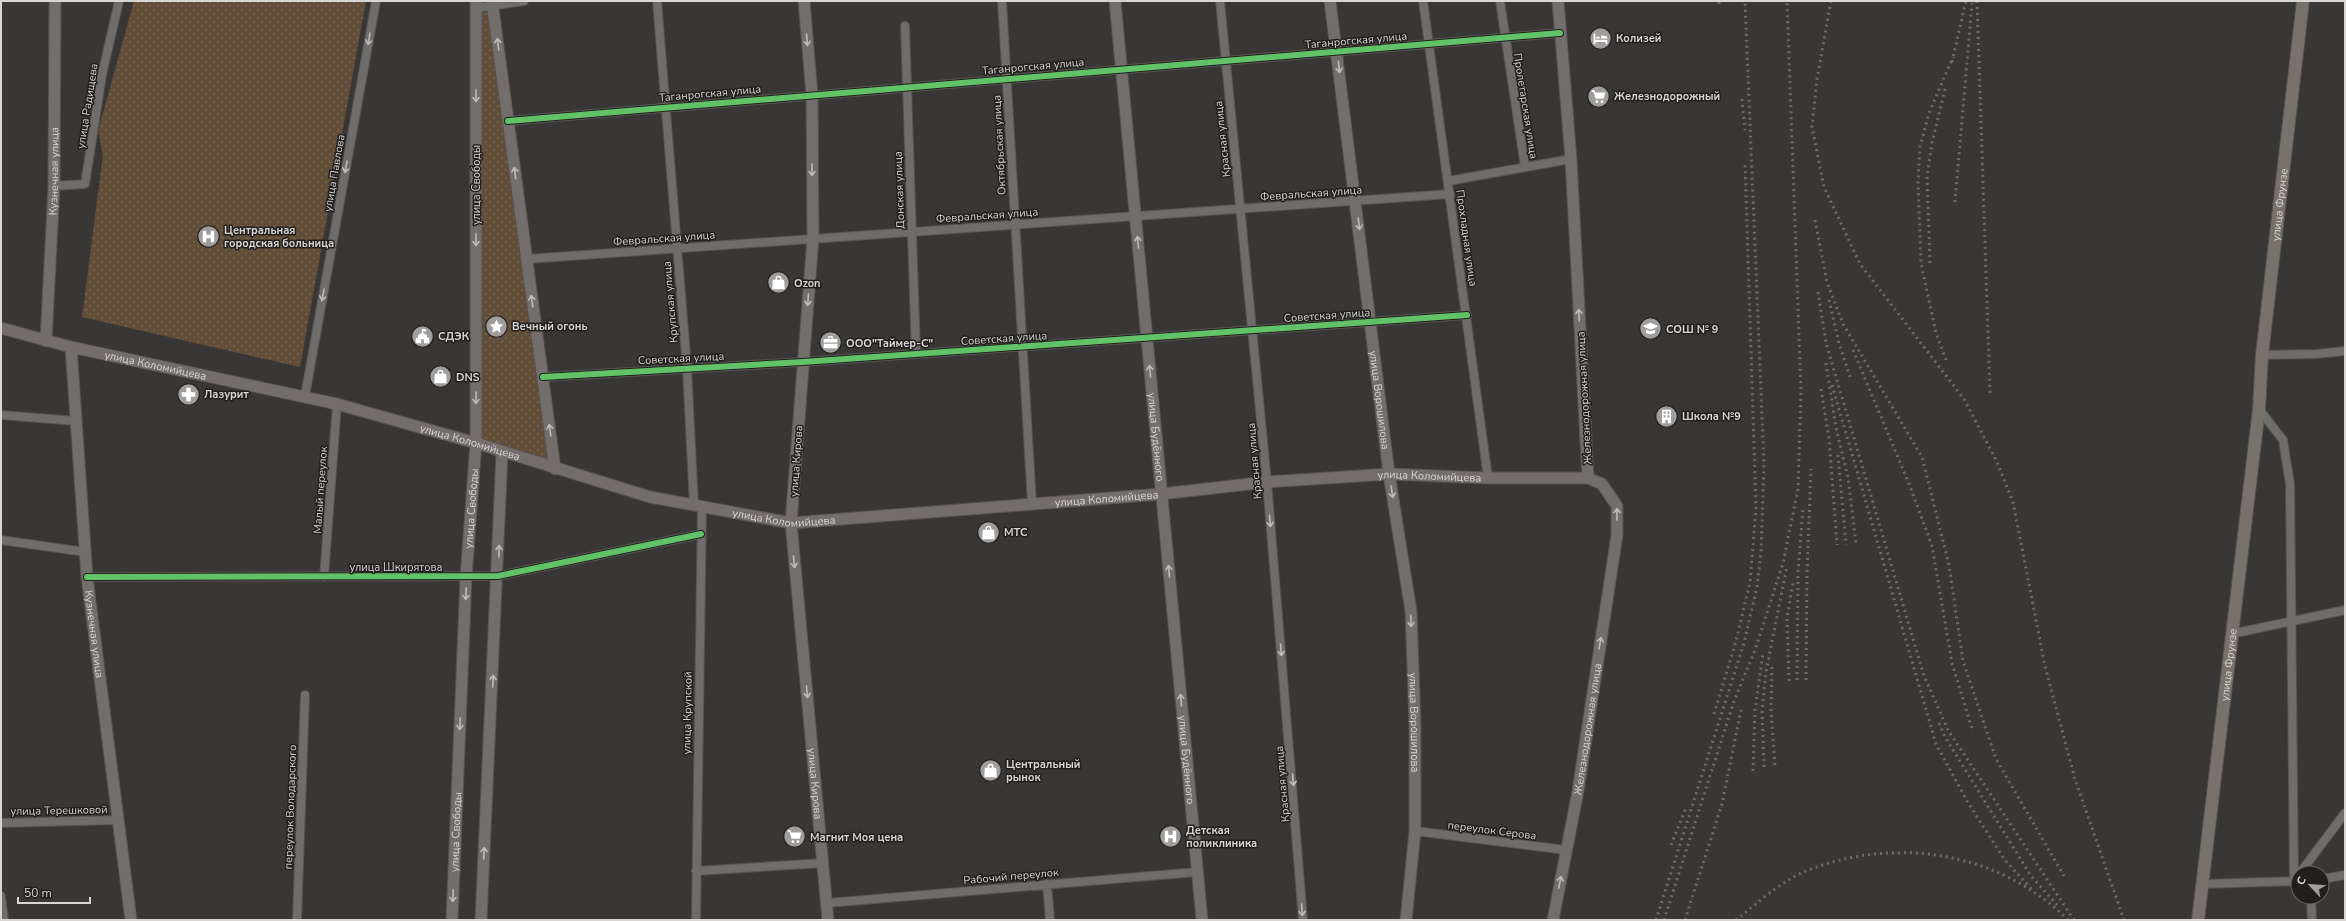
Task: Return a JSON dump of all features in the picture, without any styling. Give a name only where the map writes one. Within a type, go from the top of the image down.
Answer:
[{"type":"main road","name":"улица Фрунзе","points":[[2198,920],[2259,409],[2262,355],[2303,1]]},
{"type":"street","name":"Кузнечная улица","points":[[46,341],[54,186],[55,1]]},
{"type":"street","name":"улица Радищева","points":[[54,186],[85,184],[102,75],[119,1]]},
{"type":"street","name":"улица Павлова","points":[[305,396],[376,1]]},
{"type":"street","points":[[476,5],[524,1]]},
{"type":"street","name":"Крупская улица","points":[[658,1],[698,506]]},
{"type":"street","name":"улица Кирова","points":[[804,1],[812,95],[813,238],[791,523],[828,920]]},
{"type":"street","name":"Октябрьская улица","points":[[1002,1],[1032,504]]},
{"type":"street","name":"улица Будённого","points":[[1115,1],[1202,920]]},
{"type":"street","name":"Красная улица","points":[[1220,1],[1267,482],[1303,920]]},
{"type":"street","name":"улица Ворошилова","points":[[1330,1],[1389,474],[1411,611],[1415,724],[1415,831],[1406,920]]},
{"type":"street","name":"Прохладная улица","points":[[1423,1],[1488,478]]},
{"type":"street","name":"Пролетарская улица","points":[[1500,1],[1504,37],[1525,167]]},
{"type":"street","name":"Железнодорожная улица","points":[[1552,920],[1578,791],[1617,535],[1617,506],[1602,484],[1588,478],[1571,159],[1558,1]]},
{"type":"street","points":[[492,4],[555,469]]},
{"type":"street","name":"улица Свободы","points":[[452,920],[466,577],[476,443],[476,5]]},
{"type":"street","name":"Донская улица","points":[[905,26],[916,354]]},
{"type":"street","name":"Таганрогская улица","points":[[508,120],[1560,33]]},
{"type":"street","points":[[1448,181],[1571,159]]},
{"type":"street","name":"Февральская улица","points":[[527,259],[1450,194]]},
{"type":"street","name":"Советская улица","points":[[542,377],[803,362],[1466,315]]},
{"type":"street","name":"улица Коломийцева","points":[[1,328],[70,347],[338,404],[476,443],[502,453],[650,497],[791,523],[1161,494],[1267,482],[1389,474],[1488,478],[1588,478]]},
{"type":"street","name":"Кузнечная улица","points":[[70,347],[87,577],[131,920]]},
{"type":"street","points":[[2262,355],[2316,354],[2345,351]]},
{"type":"street","name":"Малый переулок","points":[[324,577],[338,404]]},
{"type":"street","points":[[2259,409],[2283,440],[2290,484],[2297,865]]},
{"type":"street","points":[[1,415],[76,421]]},
{"type":"street","points":[[481,920],[498,576],[502,453]]},
{"type":"street","name":"улица Крупской","points":[[696,920],[700,534],[698,506]]},
{"type":"street","name":"улица Шкирятова","points":[[87,577],[498,576],[700,534]]},
{"type":"street","points":[[1,540],[85,552]]},
{"type":"street","points":[[2231,634],[2345,610]]},
{"type":"street","name":"переулок Володарского","points":[[297,920],[305,695]]},
{"type":"street","points":[[2306,865],[2345,813]]},
{"type":"street","name":"улица Терешковой","points":[[1,823],[117,820]]},
{"type":"street","name":"переулок Серова","points":[[1415,831],[1566,850]]},
{"type":"street","points":[[696,872],[823,863]]},
{"type":"street","name":"Рабочий переулок","points":[[826,903],[1197,872]]},
{"type":"street","points":[[2330,877],[2345,875]]},
{"type":"street","points":[[2203,884],[2290,880]]},
{"type":"street","points":[[1048,884],[1050,920]]},
{"type":"street","points":[[1,896],[4,920]]},
{"type":"street","points":[[2311,905],[2312,920]]},
{"type":"shaded area","name":"Центральная городская больница","points":[[134,1],[366,1],[300,367],[82,317],[103,155],[98,131]]},
{"type":"shaded area","points":[[493,6],[555,469],[476,443],[476,8]]},
{"type":"railway","points":[[1656,920],[1744,643],[1757,587],[1761,552],[1764,465],[1745,1]]},
{"type":"railway","points":[[1664,920],[1734,701],[1755,650],[1783,563],[1798,489],[1801,392],[1787,1]]},
{"type":"railway","points":[[1831,1],[1817,79],[1812,127],[1824,187],[1860,264],[1964,399],[1997,462],[2013,502],[2045,666],[2075,779],[2124,920]]},
{"type":"railway","points":[[1952,62],[1966,1]]},
{"type":"railway","points":[[1977,1],[1990,393]]},
{"type":"railway","points":[[1955,202],[1972,3]]},
{"type":"railway","points":[[1946,360],[1936,333],[1921,263],[1918,182],[1920,147],[1929,113],[1953,57]]},
{"type":"railway","points":[[1930,263],[1927,177],[1932,143],[1946,85]]},
{"type":"railway","points":[[1742,99],[1745,130]]},
{"type":"railway","points":[[1714,714],[1736,641],[1750,582],[1756,508],[1745,162]]},
{"type":"railway","points":[[1815,220],[1827,282],[1843,324],[1922,457],[1949,565],[1963,661],[1996,759],[2064,876]]},
{"type":"railway","points":[[1818,292],[1826,343],[1924,676],[1948,730],[2074,920]]},
{"type":"railway","points":[[1829,300],[1839,343],[1851,380]]},
{"type":"railway","points":[[1853,350],[1910,486],[1932,546],[1952,663],[1973,732]]},
{"type":"railway","points":[[1826,363],[1836,428],[1848,477],[1856,544]]},
{"type":"railway","points":[[1832,385],[1936,744],[1967,801],[2004,859],[2034,892]]},
{"type":"railway","points":[[1821,389],[1829,438],[1837,545]]},
{"type":"railway","points":[[1838,455],[1846,545]]},
{"type":"railway","points":[[1806,680],[1807,572],[1811,469]]},
{"type":"railway","points":[[1797,680],[1798,572],[1803,509]]},
{"type":"railway","points":[[1764,767],[1762,710],[1766,672],[1787,566]]},
{"type":"railway","points":[[1789,681],[1787,618],[1793,583]]},
{"type":"railway","points":[[1753,771],[1755,710],[1763,653]]},
{"type":"railway","points":[[1772,667],[1771,709],[1775,767]]},
{"type":"railway","points":[[1685,920],[1722,804],[1741,710]]},
{"type":"railway","points":[[1939,723],[1945,737],[2031,876],[2057,905]]},
{"type":"railway","points":[[1671,845],[1686,808]]},
{"type":"railway","points":[[1736,920],[1781,885],[1811,869],[1845,859],[1879,854],[1913,853],[1947,857],[1980,866],[2012,879],[2041,897],[2068,920]]},
{"type":"cycle path","points":[[508,121],[1560,33]]},
{"type":"cycle path","points":[[543,377],[803,362],[1467,315]]},
{"type":"cycle path","points":[[87,577],[498,576],[701,534]]},
{"type":"place","name":"Колизей","points":[[1601,38]]},
{"type":"place","name":"Железнодорожный","points":[[1598,96]]},
{"type":"place","name":"Центральная городская больница","points":[[208,236]]},
{"type":"place","name":"Ozon","points":[[778,283]]},
{"type":"place","name":"Вечный огонь","points":[[497,326]]},
{"type":"place","name":"СОШ № 9","points":[[1650,329]]},
{"type":"place","name":"СДЭК","points":[[422,336]]},
{"type":"place","name":"ООО\"Таймер-С\"","points":[[831,343]]},
{"type":"place","name":"DNS","points":[[441,377]]},
{"type":"place","name":"Лазурит","points":[[189,394]]},
{"type":"place","name":"Школа №9","points":[[1667,416]]},
{"type":"place","name":"МТС","points":[[988,532]]},
{"type":"place","name":"Центральный рынок","points":[[991,770]]},
{"type":"place","name":"Детская поликлиника","points":[[1171,836]]},
{"type":"place","name":"Магнит Моя цена","points":[[794,837]]}]
